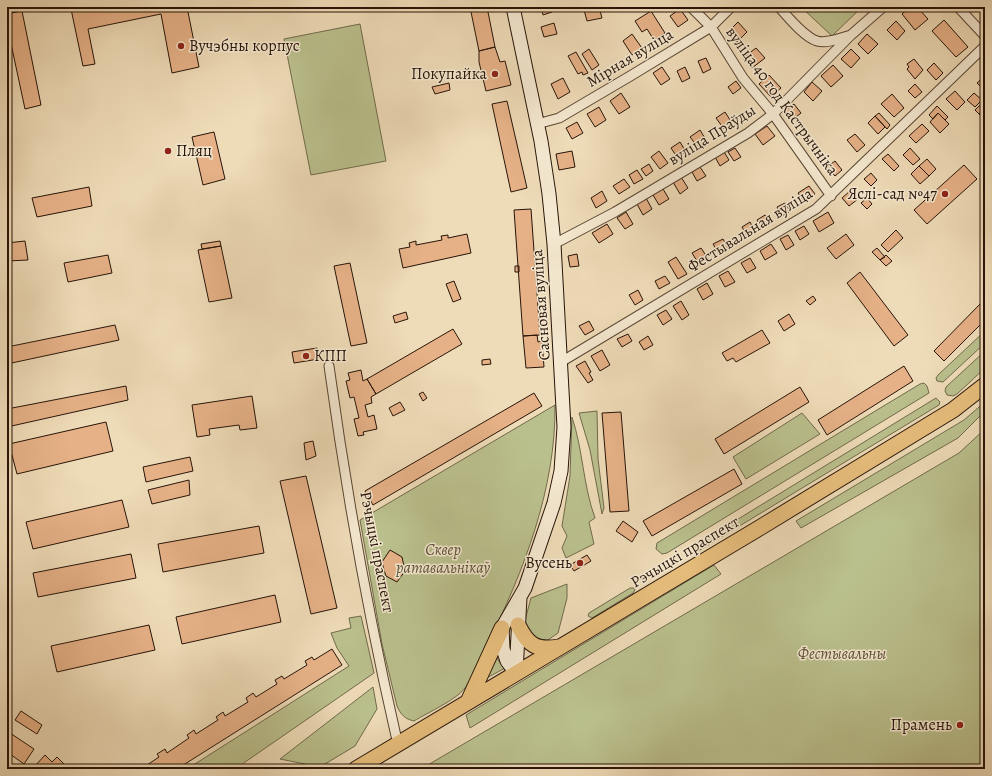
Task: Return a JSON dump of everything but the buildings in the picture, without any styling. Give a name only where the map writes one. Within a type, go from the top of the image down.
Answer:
[{"type":"main road","name":"Сасновая вуліца","points":[[513,7],[537,124],[549,194],[554,244],[564,427],[561,471],[554,503],[520,598],[516,673]]},
{"type":"main road","name":"Рэчыцкі праспект","points":[[356,769],[562,647],[953,410],[985,385]]},
{"type":"main road","name":"Сасновая вуліца","points":[[502,628],[514,605],[520,598]]},
{"type":"main road","points":[[518,625],[523,634],[537,647],[545,650],[562,647]]},
{"type":"main road","points":[[502,628],[503,648],[507,661],[516,673]]},
{"type":"main road","points":[[468,702],[502,628]]},
{"type":"street","name":"вуліца 40 год Кастрычніка","points":[[691,7],[711,27],[743,78],[773,114],[831,196]]},
{"type":"street","name":"Мірная вуліца","points":[[537,124],[558,118],[711,27],[731,7]]},
{"type":"street","points":[[779,7],[803,32],[817,41],[831,41],[851,35]]},
{"type":"street","name":"вуліца Праўды","points":[[554,244],[615,212],[742,137],[773,114],[851,35],[883,7]]},
{"type":"street","points":[[958,7],[985,36]]},
{"type":"street","name":"Фестывальная вуліца","points":[[561,362],[816,209],[985,46]]},
{"type":"street","name":"Рэчыцкі праспект","points":[[330,366],[345,479],[383,676],[396,736],[400,744]]},
{"type":"green space","points":[[801,7],[862,7],[832,36]]},
{"type":"green space","points":[[360,24],[386,161],[311,175],[284,39]]},
{"type":"green space","points":[[985,331],[985,343],[943,382],[937,381],[936,378],[938,375]]},
{"type":"green space","points":[[985,351],[985,368],[957,394],[953,396],[947,395],[945,391],[946,387]]},
{"type":"green space","points":[[924,383],[927,386],[929,393],[667,553],[662,554],[656,549],[657,543]]},
{"type":"green space","points":[[936,398],[940,402],[939,405],[695,553],[694,546]]},
{"type":"green space","points":[[985,402],[985,411],[958,438],[801,528],[796,521],[964,420]]},
{"type":"green space","name":"Сквер ратавальнікаў","points":[[555,405],[554,436],[544,498],[525,558],[501,617],[474,673],[461,693],[414,721],[408,719],[402,714],[397,706],[382,644],[360,520]]},
{"type":"green space","points":[[597,411],[598,459],[604,508],[602,514],[590,450],[579,413]]},
{"type":"green space","points":[[802,413],[820,434],[746,479],[733,457]]},
{"type":"green space","points":[[572,417],[579,442],[588,493],[595,518],[589,522],[594,544],[566,558],[562,548],[567,536],[562,526],[570,476]]},
{"type":"green space","name":"Фестывальны","points":[[985,429],[985,769],[421,769],[959,453]]},
{"type":"green space","points":[[714,565],[721,574],[470,728],[466,715]]},
{"type":"green space","points":[[567,584],[567,598],[558,633],[545,642],[532,638],[524,624],[531,598]]},
{"type":"green space","points":[[630,588],[634,588],[635,590],[633,593],[592,618],[588,616],[589,613]]},
{"type":"green space","points":[[361,616],[374,673],[235,769],[187,769],[349,666],[337,648],[331,633],[351,628],[349,618]]},
{"type":"green space","points":[[496,656],[500,663],[507,667],[483,680]]},
{"type":"green space","points":[[373,687],[377,709],[355,746],[320,767],[280,759]]},
{"type":"place","name":"Вучэбны корпус","points":[[181,46]]},
{"type":"place","name":"Покупайка","points":[[495,74]]},
{"type":"place","name":"Пляц","points":[[168,151]]},
{"type":"place","name":"Яслі-сад №47","points":[[945,194]]},
{"type":"place","name":"КПП","points":[[306,356]]},
{"type":"place","name":"Вусень","points":[[580,563]]},
{"type":"place","name":"Прамень","points":[[960,725]]}]
